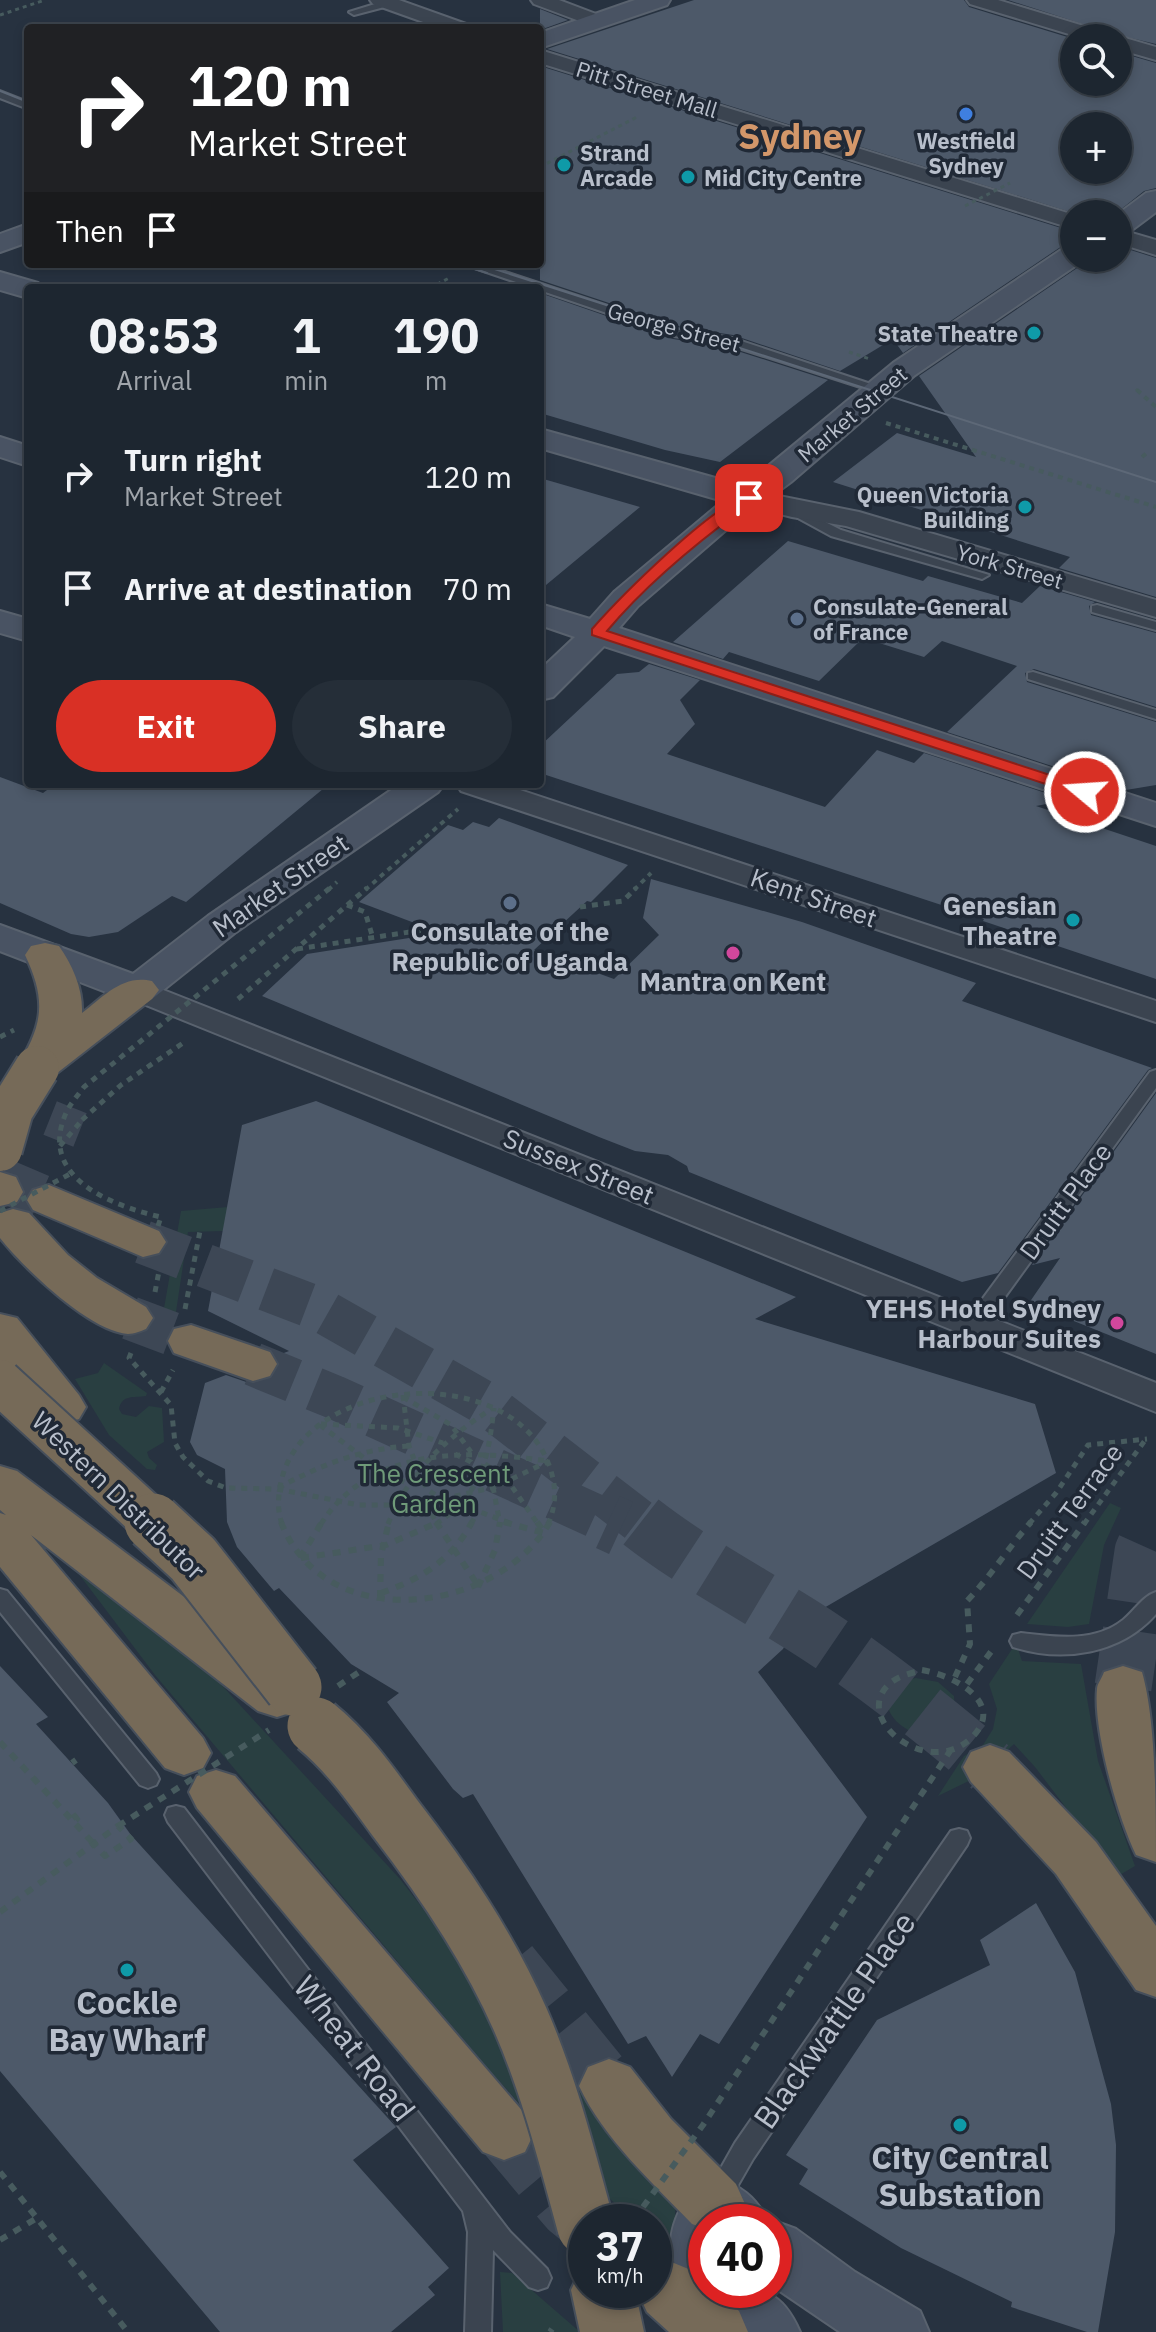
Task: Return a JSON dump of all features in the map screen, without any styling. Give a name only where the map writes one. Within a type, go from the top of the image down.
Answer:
[{"type":"highway","points":[[0,1149],[11,1110],[57,1034],[64,1005],[60,983],[45,955]]},
{"type":"highway","points":[[37,1068],[138,990]]},
{"type":"highway","points":[[22,1198],[155,1239]]},
{"type":"highway","points":[[22,1198],[44,1262],[92,1299],[139,1321]]},
{"type":"highway","points":[[187,1329],[253,1364]]},
{"type":"highway","points":[[0,1330],[62,1407]]},
{"type":"highway","name":"Western Distributor","points":[[0,1382],[193,1559],[307,1712],[419,1847],[475,1937],[519,2018],[556,2117],[580,2204]]},
{"type":"highway","points":[[0,1484],[307,1712]]},
{"type":"highway","points":[[0,1532],[181,1785],[504,2133]]},
{"type":"highway","points":[[1123,1687],[1128,1742],[1148,1819]]},
{"type":"highway","points":[[970,1759],[1076,1858],[1156,1972]]},
{"type":"highway","points":[[609,2086],[650,2138],[716,2204]]},
{"type":"highway","points":[[571,2331],[589,2308]]},
{"type":"highway","points":[[708,2308],[716,2332]]},
{"type":"street","points":[[541,0],[597,21]]},
{"type":"street","points":[[544,40],[658,0]]},
{"type":"street","points":[[977,0],[1060,25]]},
{"type":"street","points":[[384,1],[448,24]]},
{"type":"street","points":[[1132,46],[1156,54]]},
{"type":"street","name":"Pitt Street Mall","points":[[544,57],[1060,218]]},
{"type":"street","points":[[1132,217],[1156,199]]},
{"type":"street","points":[[0,244],[24,234]]},
{"type":"street","points":[[1132,240],[1156,248]]},
{"type":"street","name":"Market Street","points":[[544,685],[598,632],[626,599],[714,523],[749,498],[904,369],[1060,263]]},
{"type":"street","points":[[0,281],[24,288]]},
{"type":"street","name":"York Street","points":[[544,439],[749,498],[849,518],[1156,609]]},
{"type":"street","points":[[0,447],[24,455]]},
{"type":"street","points":[[544,615],[1155,813]]},
{"type":"street","points":[[0,621],[24,630]]},
{"type":"street","name":"Market Street","points":[[138,990],[222,924],[419,788]]},
{"type":"street","name":"Kent Street","points":[[465,796],[1156,1012]]},
{"type":"street","points":[[45,955],[105,963],[155,950],[222,924]]},
{"type":"street","name":"Sussex Street","points":[[0,937],[1156,1398]]},
{"type":"street","points":[[792,2263],[833,2293],[897,2332]]},
{"type":"street","points":[[738,2308],[768,2332]]},
{"type":"lane","points":[[354,12],[384,1]]},
{"type":"lane","points":[[0,94],[24,104]]},
{"type":"lane","name":"George Street","points":[[464,268],[517,284]]},
{"type":"lane","name":"George Street","points":[[544,292],[678,333],[728,341],[880,389]]},
{"type":"lane","points":[[792,509],[836,533],[982,575]]},
{"type":"lane","points":[[1097,609],[1156,626]]},
{"type":"lane","points":[[1033,676],[1156,715]]},
{"type":"lane","name":"Druitt Place","points":[[974,1325],[1156,1076]]},
{"type":"lane","name":"Wheat Road","points":[[0,1597],[181,1785],[476,2207],[501,2240],[538,2278]]},
{"type":"lane","points":[[1016,1632],[1061,1647],[1088,1646],[1115,1637],[1138,1623],[1156,1600]]},
{"type":"lane","name":"Blackwattle Place","points":[[728,2204],[744,2151],[959,1838]]},
{"type":"lane","points":[[476,2207],[481,2232],[478,2332]]},
{"type":"path","points":[[0,15],[45,0]]},
{"type":"path","points":[[544,165],[639,115]]},
{"type":"path","points":[[965,206],[1010,183]]},
{"type":"path","points":[[437,284],[464,268]]},
{"type":"path","points":[[840,349],[849,349]]},
{"type":"path","points":[[1136,389],[1156,407]]},
{"type":"path","points":[[885,423],[1156,507]]},
{"type":"path","points":[[1142,457],[1148,452]]},
{"type":"path","points":[[237,1000],[347,905],[465,796]]},
{"type":"path","points":[[580,907],[623,901],[656,868]]},
{"type":"path","points":[[22,1198],[61,1157],[59,1132],[64,1116],[84,1087],[337,882]]},
{"type":"path","points":[[347,905],[365,912],[373,938]]},
{"type":"path","points":[[296,949],[436,928]]},
{"type":"path","points":[[60,1146],[82,1120],[121,1085],[173,1051]]},
{"type":"path","points":[[22,1198],[88,1191],[110,1204],[161,1217],[129,1358],[171,1405],[175,1443],[183,1457],[208,1481],[226,1488],[277,1489],[338,1502],[395,1506],[470,1494],[508,1481],[549,1461]]},
{"type":"path","points":[[187,1329],[200,1231]]},
{"type":"path","points":[[403,1395],[409,1446],[414,1459]]},
{"type":"path","points":[[403,1395],[458,1431],[471,1452]]},
{"type":"path","points":[[403,1395],[450,1396],[494,1408],[516,1420],[534,1437],[549,1461],[556,1481],[555,1507],[545,1533],[528,1555],[505,1574],[437,1598],[380,1596],[332,1582],[300,1558],[285,1537],[277,1513],[277,1489],[287,1462],[306,1437],[320,1425],[355,1406],[403,1395]]},
{"type":"path","points":[[300,1558],[382,1549],[436,1523],[470,1494],[480,1476],[489,1452],[494,1408]]},
{"type":"path","points":[[380,1596],[382,1549],[395,1506],[408,1484],[443,1443],[494,1408]]},
{"type":"path","points":[[320,1425],[368,1424],[407,1428],[443,1443]]},
{"type":"path","points":[[320,1425],[354,1452],[408,1484]]},
{"type":"path","name":"Druitt Terrace","points":[[955,1677],[970,1644],[967,1601],[994,1573],[1006,1551],[1056,1493],[1088,1445],[1147,1439],[1016,1632]]},
{"type":"path","points":[[277,1489],[318,1466],[354,1452],[409,1446]]},
{"type":"path","points":[[300,1558],[338,1502],[371,1476],[383,1471],[414,1459],[453,1453],[489,1452],[549,1461]]},
{"type":"path","points":[[453,1453],[471,1462],[480,1476]]},
{"type":"path","points":[[485,1464],[508,1481],[545,1533]]},
{"type":"path","points":[[416,1472],[428,1490],[444,1500]]},
{"type":"path","points":[[477,1585],[496,1546],[500,1521],[493,1487]]},
{"type":"path","points":[[426,1503],[477,1585]]},
{"type":"path","points":[[459,1504],[500,1521],[545,1533]]},
{"type":"path","points":[[380,1596],[421,1577],[454,1552],[477,1513]]},
{"type":"path","points":[[967,1684],[994,1648]]},
{"type":"path","points":[[0,1912],[118,1826],[307,1712],[362,1670]]},
{"type":"path","points":[[930,1671],[955,1677],[967,1684],[981,1707],[981,1721],[976,1733],[965,1744],[970,1759],[915,1750],[887,1732],[879,1719],[878,1704],[882,1692],[891,1681],[906,1673],[930,1671]]},
{"type":"path","points":[[0,1742],[105,1856],[131,1839],[118,1826]]},
{"type":"path","points":[[645,2204],[970,1759]]},
{"type":"path","points":[[0,2172],[128,2332]]},
{"type":"path","points":[[0,2240],[37,2218]]},
{"type":"green space","points":[[228,1207],[223,1231],[188,1232],[173,1332],[160,1331],[181,1211]]},
{"type":"green space","points":[[104,1363],[147,1393],[146,1396],[123,1401],[119,1409],[122,1414],[136,1417],[149,1406],[162,1408],[164,1442],[147,1452],[157,1465],[155,1470],[147,1469],[109,1435],[75,1379],[98,1373]]},
{"type":"green space","points":[[1110,1503],[1121,1508],[1104,1545],[1089,1624],[1068,1627],[1027,1624]]},
{"type":"green space","points":[[57,1545],[206,1668],[400,1879],[500,2008],[677,2193],[675,2213],[688,2261],[672,2249],[672,2204],[616,2204],[590,2182],[491,2072],[155,1675]]},
{"type":"green space","points":[[1016,1643],[1022,1661],[1081,1664],[1098,1761],[1135,1866],[1118,1876],[1014,1744],[979,1776],[938,1796],[964,1756],[983,1745],[993,1729],[997,1709],[989,1684]]},
{"type":"green space","points":[[916,1678],[938,1682],[954,1696],[955,1715],[941,1730],[925,1734],[910,1731],[897,1722],[889,1709],[888,1697],[896,1685]]},
{"type":"green space","points":[[500,2272],[512,2273],[580,2332],[503,2332]]},
{"type":"building","name":"Westfield Sydney","points":[[694,0],[964,0],[969,7],[1060,35],[1060,96],[1132,96],[1132,56],[1156,63],[1156,188],[1144,191],[1132,201],[1060,200],[1060,209],[547,49]]},
{"type":"building","points":[[1008,0],[1156,0],[1156,44],[1132,38],[1132,24],[1083,24]]},
{"type":"building","points":[[540,9],[568,20],[544,29],[544,24],[540,24]]},
{"type":"building","points":[[544,67],[1060,228],[1060,247],[903,353],[893,339],[840,371],[733,335],[681,327],[540,280],[540,268],[544,268]]},
{"type":"building","points":[[1132,250],[1156,258],[1156,597],[1059,568],[1070,557],[833,482],[897,433],[976,457],[919,376],[1071,272],[1132,272]]},
{"type":"building","points":[[544,294],[673,339],[725,347],[828,380],[720,462],[665,450],[544,414]]},
{"type":"building","points":[[544,479],[640,507],[544,587]]},
{"type":"building","points":[[788,541],[923,581],[928,576],[1022,603],[1040,586],[1095,602],[1089,606],[1091,615],[1156,633],[1156,707],[1034,669],[1025,673],[1027,682],[1156,722],[1156,785],[1126,790],[947,732],[1017,666],[942,641],[924,657],[863,638],[819,681],[729,652],[723,659],[673,642]]},
{"type":"building","points":[[649,664],[700,680],[680,700],[695,724],[667,754],[825,807],[877,750],[914,763],[924,753],[1067,800],[1036,806],[1156,846],[1156,979],[544,774],[544,742],[617,674],[639,672]]},
{"type":"building","points":[[0,777],[43,793],[50,788],[324,788],[186,902],[172,896],[118,932],[89,937],[71,934],[0,903]]},
{"type":"building","points":[[499,818],[628,865],[591,902],[587,901],[534,950],[614,979],[659,935],[643,918],[651,879],[802,922],[976,983],[962,1001],[1152,1068],[998,1273],[962,1282],[689,1172],[687,1166],[668,1155],[635,1151],[599,1137],[262,996],[307,954],[441,933],[359,902],[448,825],[463,830],[473,822],[489,827]]},
{"type":"building","points":[[1156,1093],[1156,1354],[1029,1303],[1060,1258],[1032,1265]]},
{"type":"building","points":[[316,1101],[796,1297],[755,1319],[1035,1404],[1056,1473],[817,1612],[804,1608],[783,1649],[758,1672],[867,1817],[719,2044],[700,2034],[672,2077],[646,2036],[628,2044],[473,1794],[463,1798],[453,1789],[387,1702],[399,1693],[351,1664],[279,1588],[274,1591],[237,1547],[227,1522],[225,1469],[197,1455],[190,1442],[205,1383],[226,1375],[252,1384],[271,1379],[280,1366],[276,1356],[289,1351],[208,1311],[242,1125]]},
{"type":"building","name":"Cockle Bay Wharf","points":[[0,1666],[48,1717],[36,1724],[108,1803],[131,1835],[396,2127],[353,2160],[449,2268],[428,2287],[435,2295],[391,2332],[220,2332],[0,2071]]},
{"type":"building","name":"City Central Substation","points":[[1036,1903],[1075,1972],[1111,2104],[1116,2145],[1115,2232],[1098,2332],[1087,2332],[1011,2307],[1012,2302],[901,2248],[799,2184],[808,2169],[786,2155],[877,2020],[990,1965],[980,1940]]},
{"type":"tunnel","points":[[0,1098],[80,1130]]},
{"type":"tunnel","points":[[0,1179],[49,1200]]},
{"type":"tunnel","points":[[143,1242],[319,1309],[488,1405],[643,1524]]},
{"type":"tunnel","points":[[130,1318],[191,1341]]},
{"type":"tunnel","points":[[253,1364],[334,1397],[613,1524]]},
{"type":"tunnel","points":[[608,1522],[621,1528]]},
{"type":"tunnel","points":[[641,1522],[849,1657],[921,1710],[990,1767]]},
{"type":"tunnel","points":[[1123,1687],[1143,1552],[1156,1523]]},
{"type":"tunnel","points":[[510,1964],[609,2086]]},
{"type":"tunnel","points":[[504,2133],[568,2209]]},
{"type":"tram line","points":[[0,91],[24,100]]},
{"type":"tram line","points":[[471,268],[487,273]]},
{"type":"tram line","points":[[491,268],[541,284]]},
{"type":"tram line","points":[[544,285],[1156,482]]},
{"type":"place","name":"Westfield Sydney","points":[[966,114]]},
{"type":"place","name":"Strand Arcade","points":[[564,165]]},
{"type":"place","name":"Mid City Centre","points":[[688,177]]},
{"type":"place","name":"State Theatre","points":[[1034,333]]},
{"type":"place","name":"Queen Victoria Building","points":[[1025,507]]},
{"type":"place","name":"Consulate-General of France","points":[[797,619]]},
{"type":"place","name":"Consulate of the Republic of Uganda","points":[[510,903]]},
{"type":"place","name":"Genesian Theatre","points":[[1073,920]]},
{"type":"place","name":"Mantra on Kent","points":[[733,953]]},
{"type":"place","name":"YEHS Hotel Sydney Harbour Suites","points":[[1117,1323]]},
{"type":"place","name":"Cockle Bay Wharf","points":[[127,1970]]},
{"type":"place","name":"City Central Substation","points":[[960,2125]]},
{"type":"district","name":"Sydney","points":[[800,135]]},
{"type":"route","points":[[749,498],[714,523],[626,599],[598,632],[1085,792]]},
{"type":"park label","name":"The Crescent Garden","points":[[434,1488]]}]
